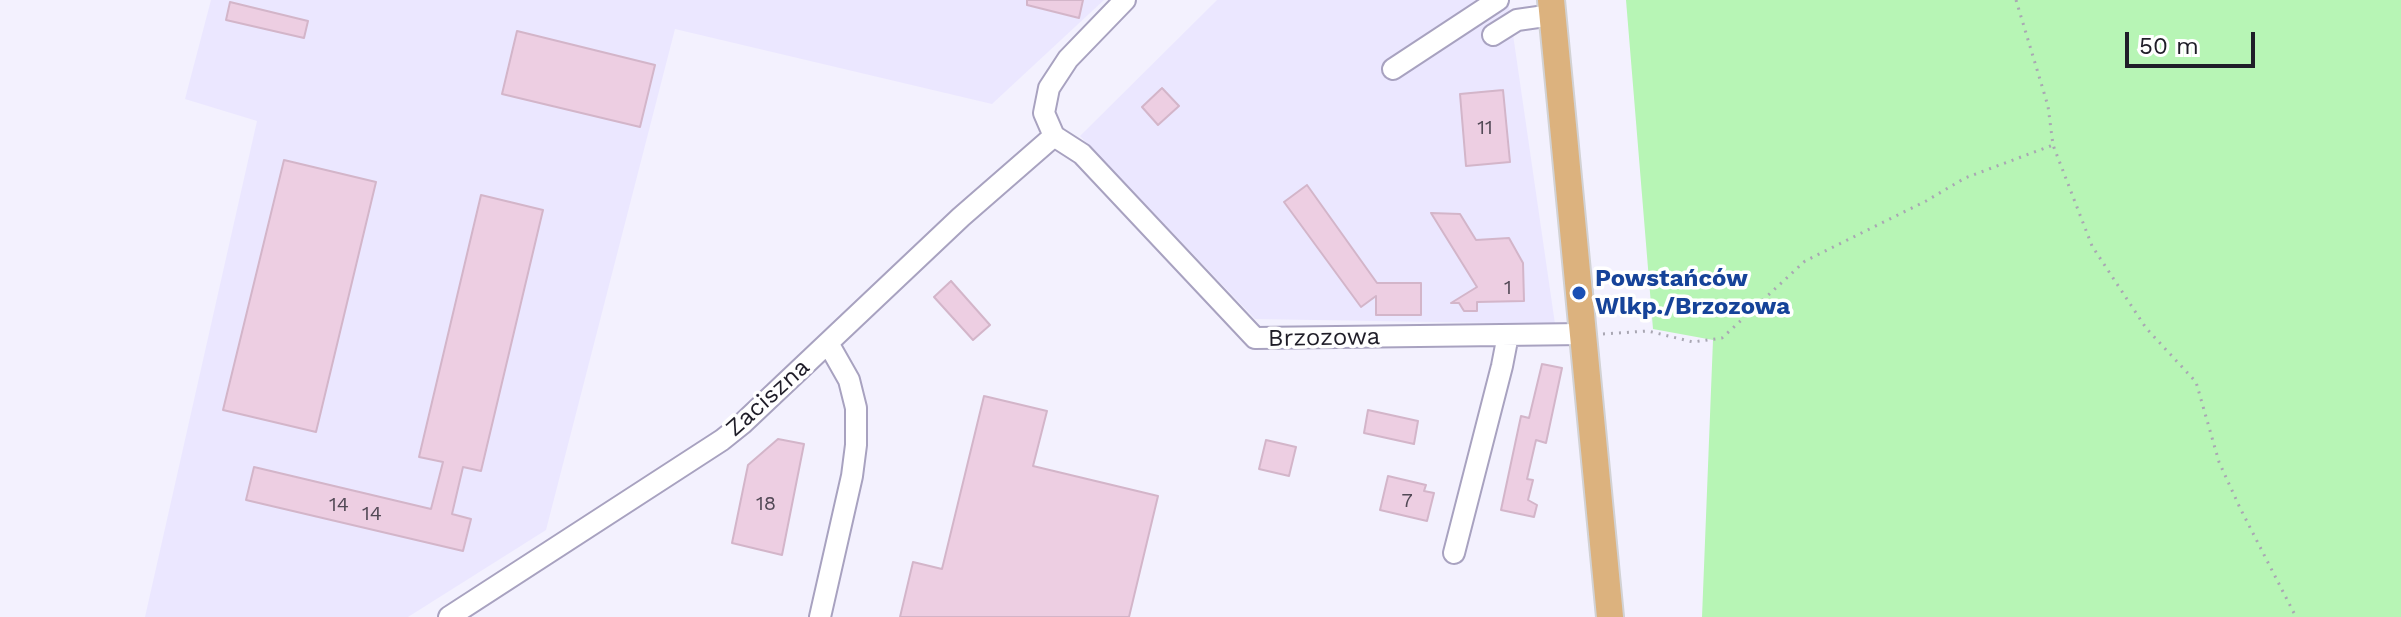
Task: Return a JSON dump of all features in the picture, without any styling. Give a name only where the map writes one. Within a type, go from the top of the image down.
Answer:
[{"type":"main road","points":[[1552,7],[1610,617]]},
{"type":"street","points":[[1054,136],[1044,113],[1049,88],[1068,59],[1125,0]]},
{"type":"street","points":[[1393,69],[1498,0]]},
{"type":"street","points":[[1493,35],[1517,20],[1552,7]]},
{"type":"street","name":"Brzozowa","points":[[1054,136],[1082,154],[1255,338],[1583,334]]},
{"type":"street","name":"Zaciszna","points":[[449,617],[722,440],[961,217],[1054,136]]},
{"type":"street","points":[[1454,553],[1508,335]]},
{"type":"street","points":[[820,617],[852,476],[856,445],[856,408],[849,380],[828,343]]},
{"type":"path","points":[[2016,0],[2048,106],[2053,145],[2092,246],[2146,328],[2196,382],[2219,462],[2296,617]]},
{"type":"path","points":[[1583,334],[1648,331],[1693,342],[1722,338],[1805,261],[1926,201],[1965,178],[2053,145]]},
{"type":"shaded area","points":[[211,0],[1104,0],[992,104],[675,29],[546,530],[408,617],[145,617],[257,121],[185,99]]},
{"type":"shaded area","points":[[1217,0],[1508,0],[1555,324],[1255,319],[1080,136]]},
{"type":"green space","points":[[1626,0],[2401,0],[2401,617],[1702,617],[1713,340],[1653,329]]},
{"type":"building","points":[[1027,0],[1083,0],[1079,18],[1027,5]]},
{"type":"building","points":[[230,2],[308,21],[304,38],[226,20]]},
{"type":"building","points":[[517,31],[655,65],[640,127],[502,94]]},
{"type":"building","points":[[1162,88],[1179,106],[1158,125],[1142,107]]},
{"type":"building","points":[[1503,90],[1510,162],[1466,166],[1460,94]]},
{"type":"building","points":[[284,160],[376,182],[316,432],[223,410]]},
{"type":"building","points":[[1307,185],[1377,283],[1421,283],[1421,315],[1376,315],[1376,296],[1361,307],[1284,202]]},
{"type":"building","points":[[481,195],[543,210],[481,471],[463,467],[452,514],[471,519],[463,551],[246,500],[254,467],[431,509],[443,462],[419,457]]},
{"type":"building","points":[[1431,213],[1460,214],[1476,240],[1509,238],[1523,263],[1524,301],[1477,302],[1477,311],[1464,311],[1459,303],[1451,303],[1477,287]]},
{"type":"building","points":[[951,281],[990,325],[973,340],[934,297]]},
{"type":"building","points":[[1542,364],[1562,368],[1546,443],[1536,440],[1527,479],[1533,480],[1528,500],[1537,505],[1534,517],[1501,510],[1521,416],[1529,418]]},
{"type":"building","points":[[984,396],[1047,411],[1033,466],[1158,496],[1129,617],[900,617],[913,562],[942,569]]},
{"type":"building","points":[[1368,410],[1418,421],[1414,444],[1364,433]]},
{"type":"building","points":[[778,439],[804,444],[782,555],[732,543],[748,465]]},
{"type":"building","points":[[1266,440],[1296,447],[1289,476],[1259,469]]},
{"type":"building","points":[[1388,476],[1426,485],[1424,491],[1434,493],[1427,521],[1380,510]]},
{"type":"place","name":"Powstańców Wlkp./Brzozowa","points":[[1579,293]]}]
